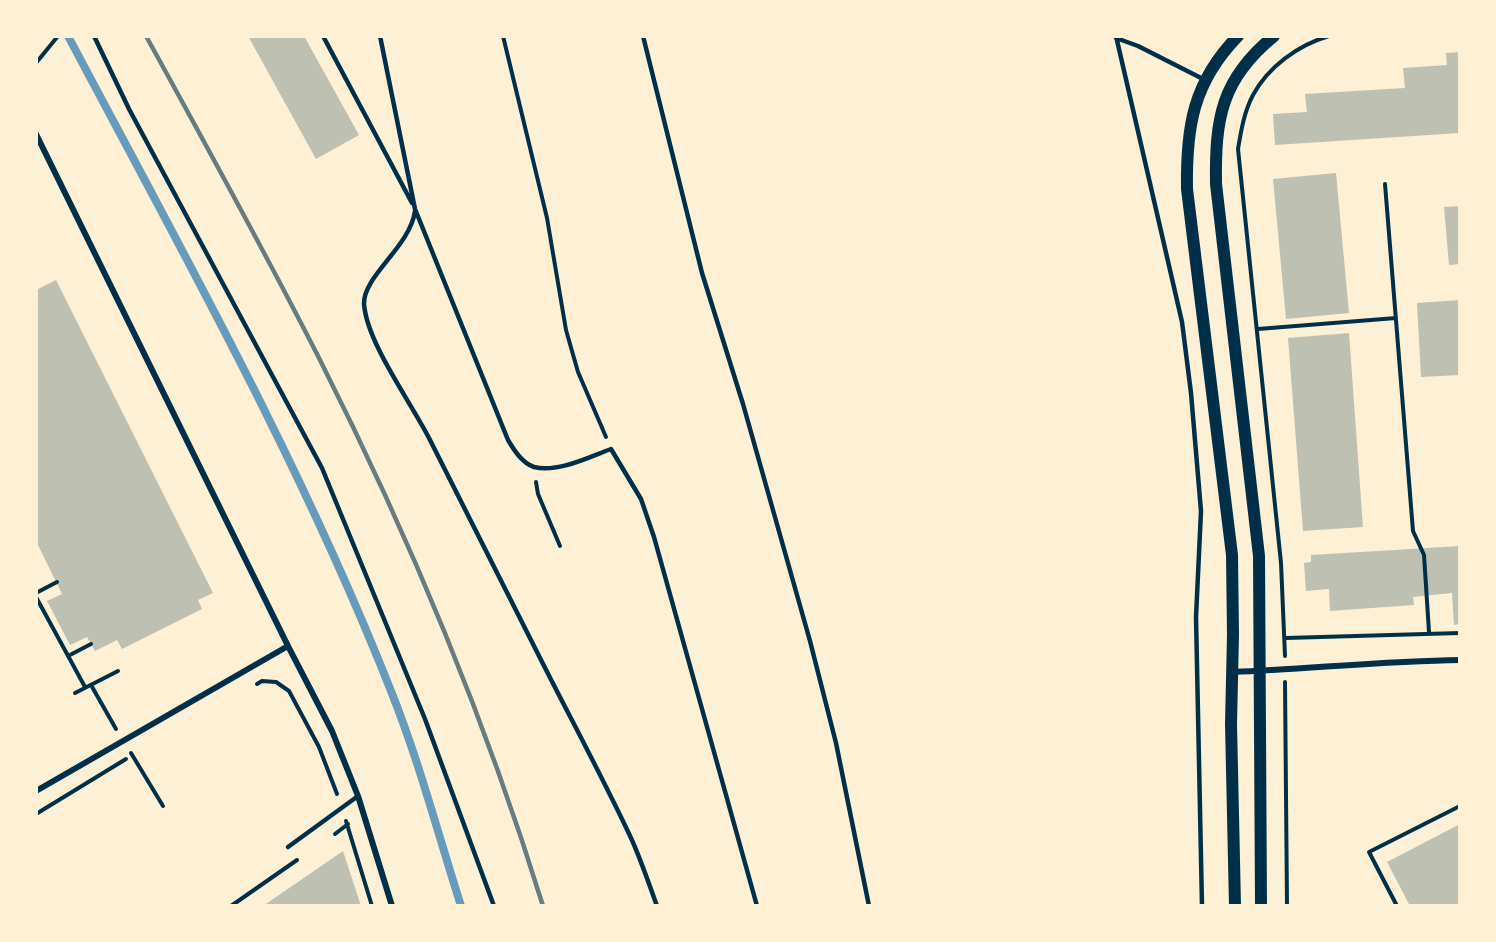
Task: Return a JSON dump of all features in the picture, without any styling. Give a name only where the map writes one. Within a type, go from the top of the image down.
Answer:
[{"type":"main road","points":[[1235,906],[1231,724],[1232,555],[1187,189],[1186,152],[1190,121],[1205,80],[1224,50],[1238,36]]},
{"type":"main road","points":[[1261,906],[1259,556],[1216,184],[1216,152],[1223,105],[1233,80],[1248,61],[1275,36]]},
{"type":"street","points":[[36,134],[332,731],[358,796],[392,906]]},
{"type":"street","points":[[36,791],[288,646]]},
{"type":"street","points":[[1233,672],[1460,660]]},
{"type":"lane","points":[[94,36],[129,109],[322,468],[424,719],[494,906]]},
{"type":"lane","points":[[323,36],[415,209],[507,440],[521,458],[534,466],[563,467],[611,449],[641,499],[654,537],[757,906]]},
{"type":"lane","points":[[380,36],[415,209],[410,230],[365,291],[367,321],[392,374],[424,428],[574,722],[632,840],[657,906]]},
{"type":"lane","points":[[643,36],[702,273],[743,404],[810,641],[836,743],[869,906]]},
{"type":"lane","points":[[1116,37],[1205,80]]},
{"type":"lane","points":[[1116,37],[1182,322],[1191,393],[1200,511],[1196,618],[1202,906]]},
{"type":"lane","points":[[288,847],[358,796]]},
{"type":"path","points":[[36,63],[58,36]]},
{"type":"path","points":[[503,36],[547,218],[566,330],[578,372],[611,449]]},
{"type":"path","points":[[1287,906],[1286,638],[1281,563],[1238,149],[1242,123],[1253,95],[1278,63],[1317,40],[1329,36]]},
{"type":"path","points":[[1385,184],[1413,531],[1424,555],[1429,632]]},
{"type":"path","points":[[1258,329],[1396,318]]},
{"type":"path","points":[[534,466],[538,494],[560,546]]},
{"type":"path","points":[[57,582],[36,595],[86,687]]},
{"type":"path","points":[[1286,638],[1429,632],[1460,633]]},
{"type":"path","points":[[68,656],[91,644]]},
{"type":"path","points":[[75,693],[118,671]]},
{"type":"path","points":[[252,687],[262,681],[276,682],[289,691],[319,747],[342,808],[372,906]]},
{"type":"path","points":[[36,814],[133,755]]},
{"type":"path","points":[[1397,906],[1369,852],[1460,806]]},
{"type":"path","points":[[328,838],[347,825]]},
{"type":"path","points":[[231,906],[299,859]]},
{"type":"building","points":[[248,36],[304,36],[359,135],[316,159]]},
{"type":"building","points":[[1460,52],[1460,133],[1275,145],[1273,114],[1307,112],[1305,94],[1405,88],[1403,68],[1447,65],[1446,53]]},
{"type":"building","points":[[1336,173],[1349,313],[1286,319],[1273,179]]},
{"type":"building","points":[[1460,206],[1460,264],[1449,265],[1444,207]]},
{"type":"building","points":[[56,280],[213,593],[198,600],[202,609],[122,649],[117,640],[95,651],[87,637],[70,645],[47,601],[62,594],[36,541],[36,290]]},
{"type":"building","points":[[1460,300],[1460,375],[1421,377],[1417,303]]},
{"type":"building","points":[[1349,333],[1363,527],[1303,531],[1288,338]]},
{"type":"building","points":[[1460,546],[1460,624],[1454,625],[1452,593],[1413,597],[1414,605],[1330,611],[1329,589],[1306,591],[1304,563],[1311,562],[1311,555]]},
{"type":"building","points":[[1460,824],[1460,906],[1410,906],[1387,862]]},
{"type":"building","points":[[343,851],[361,906],[263,906]]},
{"type":"waterway","points":[[68,36],[239,359],[319,524],[401,717],[461,906]]},
{"type":"railway","points":[[146,36],[319,358],[383,491],[414,559],[470,696],[543,906]]}]
